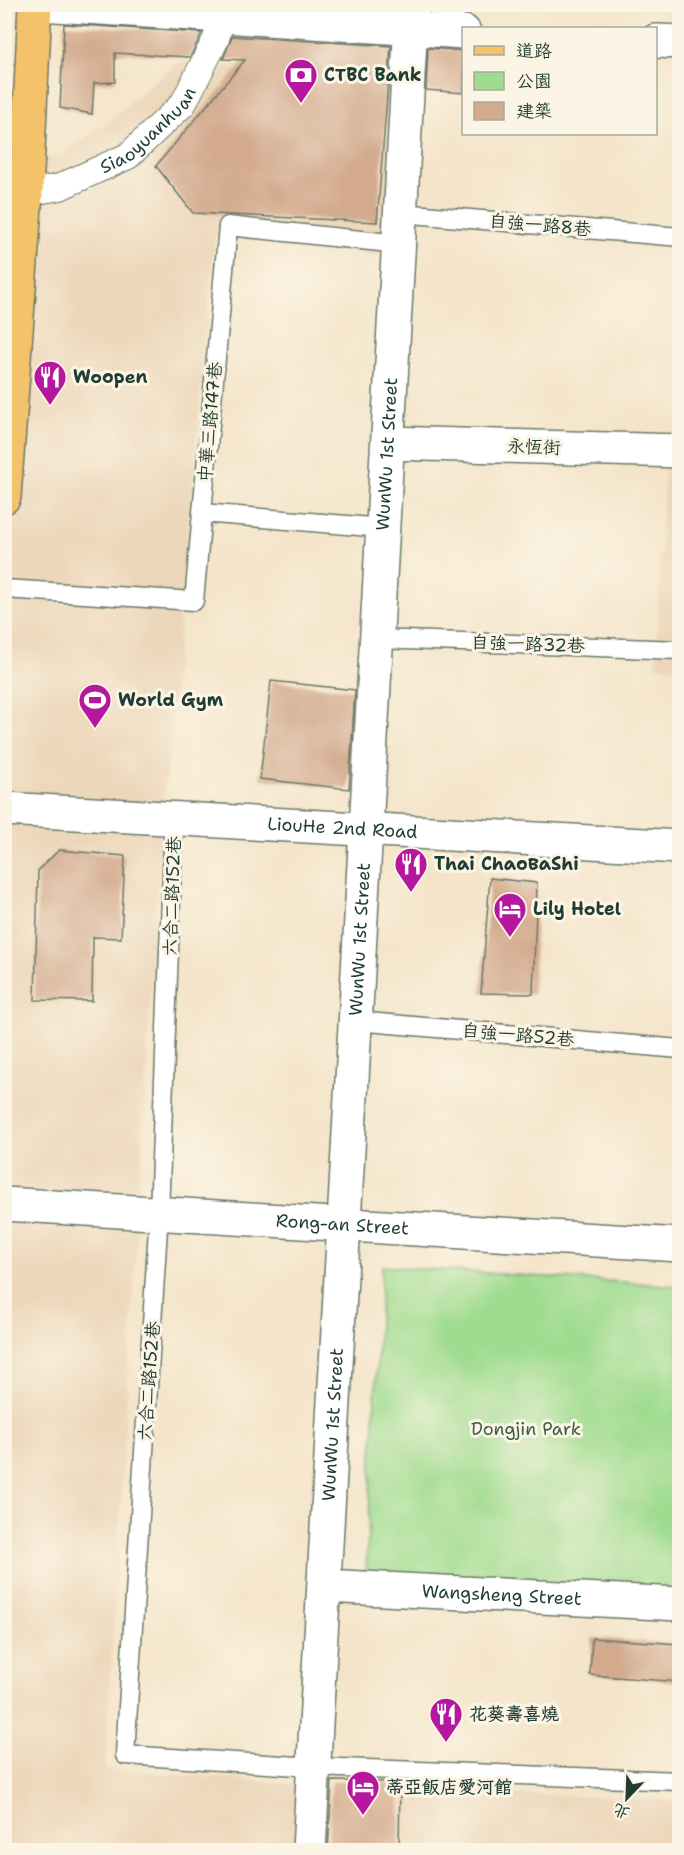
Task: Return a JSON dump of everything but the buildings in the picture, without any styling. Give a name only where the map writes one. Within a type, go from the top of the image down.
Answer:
[{"type":"main road","points":[[4,497],[26,193],[35,4]]},
{"type":"street","points":[[40,4],[222,16],[412,16],[462,31]]},
{"type":"street","name":"Siaoyuanhuan","points":[[26,193],[60,187],[128,156],[183,104],[216,39],[222,16]]},
{"type":"street","name":"WunWu 1st Street","points":[[309,1851],[412,16]]},
{"type":"street","points":[[657,41],[680,42]]},
{"type":"street","name":"永恆街","points":[[388,443],[680,451]]},
{"type":"street","name":"LiouHe 2nd Road","points":[[4,809],[680,847]]},
{"type":"street","name":"Rong-an Street","points":[[4,1204],[680,1245]]},
{"type":"street","name":"Wangsheng Street","points":[[324,1586],[680,1604]]},
{"type":"lane","name":"中華三路147巷","points":[[4,589],[194,601],[228,226],[400,229]]},
{"type":"lane","name":"自強一路8巷","points":[[400,229],[680,237]]},
{"type":"lane","points":[[202,513],[383,528]]},
{"type":"lane","name":"自強一路32巷","points":[[377,639],[680,650]]},
{"type":"lane","name":"六合二路152巷","points":[[174,819],[159,1212],[125,1755],[314,1767]]},
{"type":"lane","name":"自強一路52巷","points":[[356,1021],[680,1049]]},
{"type":"lane","points":[[314,1767],[680,1781]]},
{"type":"shaded area","points":[[178,62],[403,80],[384,256],[215,236],[160,842],[105,1769],[295,1784],[679,1801],[679,1850],[5,1850],[4,158],[59,156],[103,125]]},
{"type":"shaded area","points":[[666,433],[679,433],[679,668],[655,666]]},
{"type":"green space","name":"Dongjin Park","points":[[382,1266],[679,1286],[679,1593],[366,1573]]},
{"type":"place","name":"CTBC Bank","points":[[301,104]]},
{"type":"place","name":"Woopen","points":[[50,406]]},
{"type":"place","name":"World Gym","points":[[95,729]]},
{"type":"place","name":"Thai ChaoBaShi","points":[[411,893]]},
{"type":"place","name":"Lily Hotel","points":[[510,938]]},
{"type":"place","name":"花葵壽喜燒","points":[[446,1743]]},
{"type":"place","name":"蒂亞飯店愛河館","points":[[363,1816]]}]
